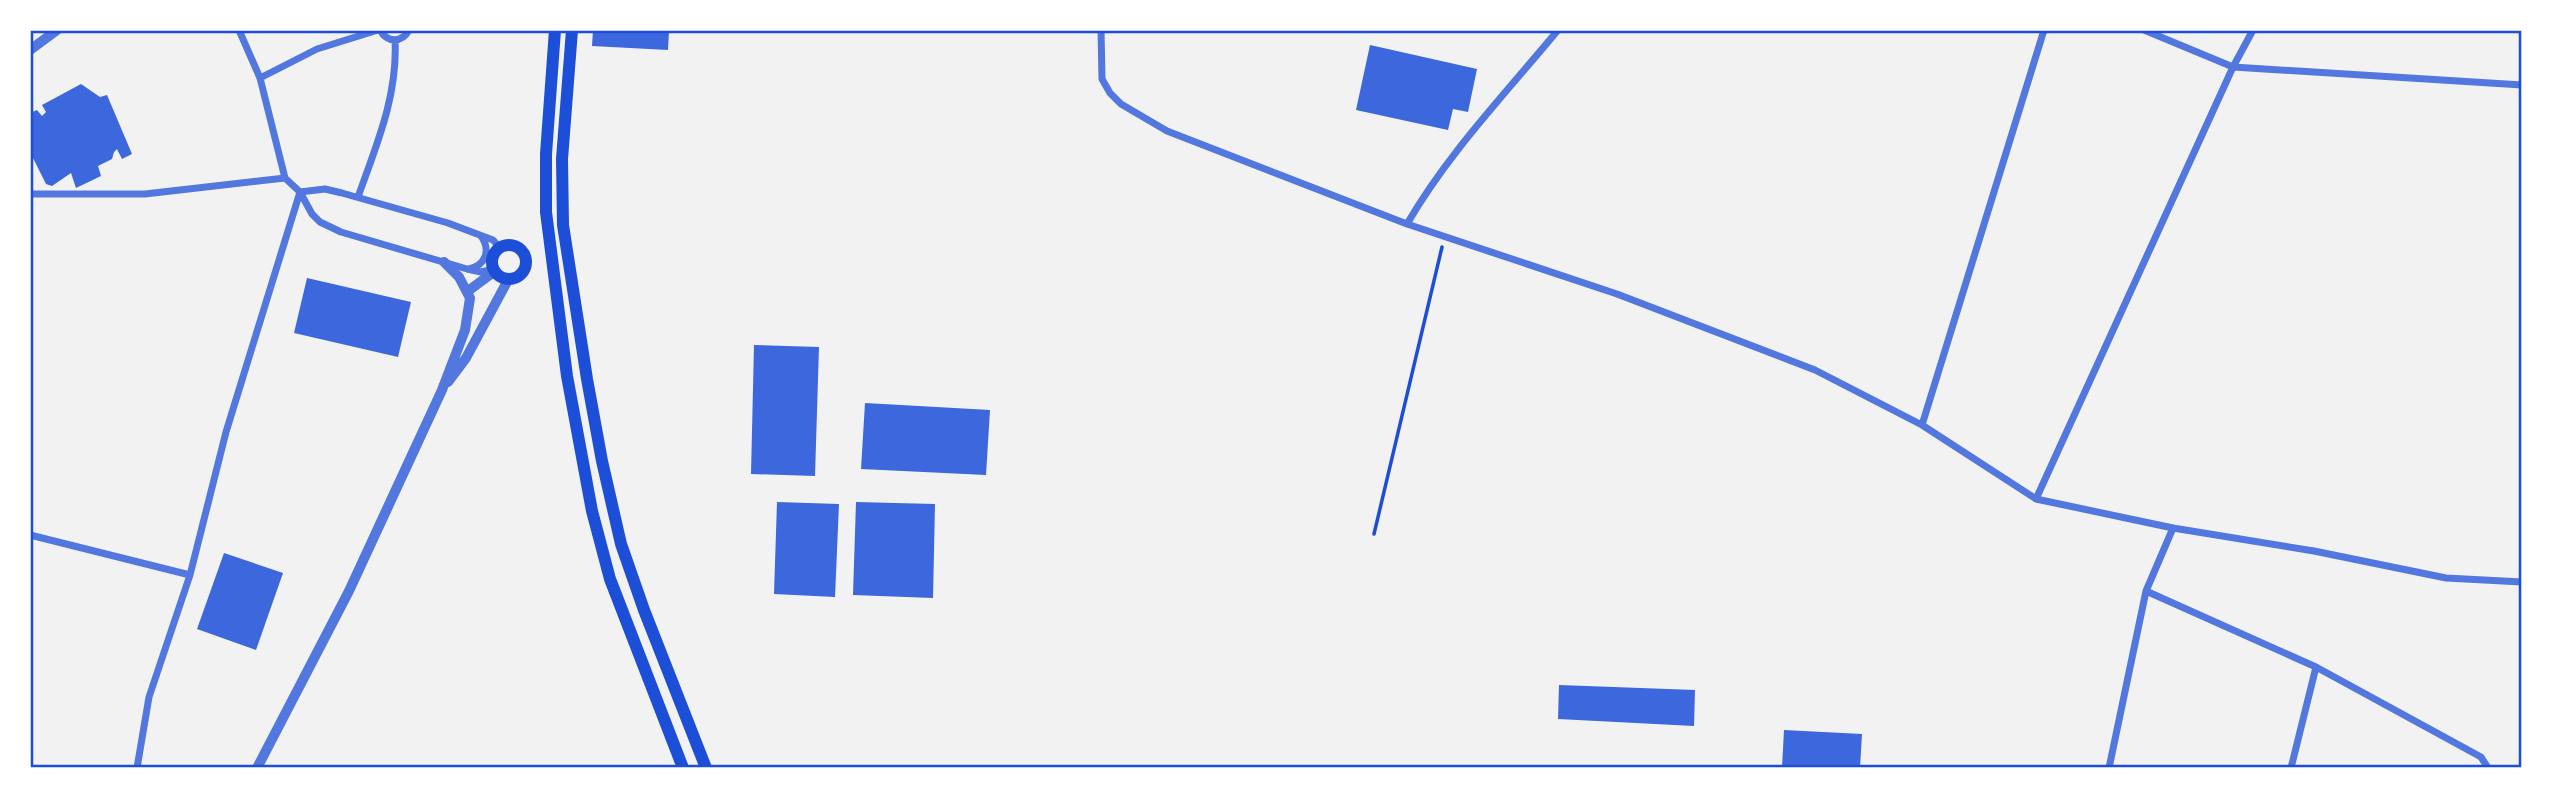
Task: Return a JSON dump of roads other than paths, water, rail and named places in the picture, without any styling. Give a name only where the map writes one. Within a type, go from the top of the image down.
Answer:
[{"type":"main road","points":[[555,30],[546,154],[546,212],[567,376],[592,511],[607,568],[645,674],[683,768]]},
{"type":"main road","points":[[572,30],[562,159],[563,225],[602,461],[621,544],[706,768]]},
{"type":"main road","points":[[507,245],[522,250],[526,259],[527,265],[523,273],[516,278],[508,280],[500,277],[494,270],[494,255],[507,245]]},
{"type":"main road","points":[[526,259],[567,253]]},
{"type":"street","points":[[30,50],[57,30]]},
{"type":"street","points":[[239,30],[260,78],[285,178],[300,192],[312,214],[331,227],[444,262],[481,272],[494,270]]},
{"type":"street","points":[[260,78],[317,49],[379,30],[386,37],[395,40],[404,37],[409,30]]},
{"type":"street","points":[[1101,30],[1102,79],[1110,93],[1121,104],[1167,131],[1407,225],[1617,294],[1815,370],[1922,425],[2036,499],[2173,528],[2314,551],[2446,578],[2522,582]]},
{"type":"street","points":[[1407,225],[1424,195],[1462,144],[1558,30]]},
{"type":"street","points":[[1922,425],[2044,30]]},
{"type":"street","points":[[2144,30],[2233,67],[2522,85]]},
{"type":"street","points":[[2036,499],[2233,67],[2253,30]]},
{"type":"street","points":[[358,197],[392,96],[396,63],[395,40]]},
{"type":"street","points":[[30,194],[145,194],[285,178]]},
{"type":"street","points":[[300,192],[325,189],[358,197],[480,235],[493,240],[500,248]]},
{"type":"street","points":[[137,768],[149,697],[190,575],[226,432],[300,192]]},
{"type":"street","points":[[467,269],[480,265],[486,254],[486,247],[480,235]]},
{"type":"street","points":[[257,768],[349,591],[442,390],[468,318],[470,298],[459,277],[444,262]]},
{"type":"street","points":[[468,291],[494,270]]},
{"type":"street","points":[[442,390],[466,358],[508,280]]},
{"type":"street","points":[[2109,768],[2146,591],[2173,528]]},
{"type":"street","points":[[30,535],[190,575]]},
{"type":"street","points":[[2146,591],[2316,667],[2482,758],[2488,768]]},
{"type":"street","points":[[2291,768],[2316,667]]}]
